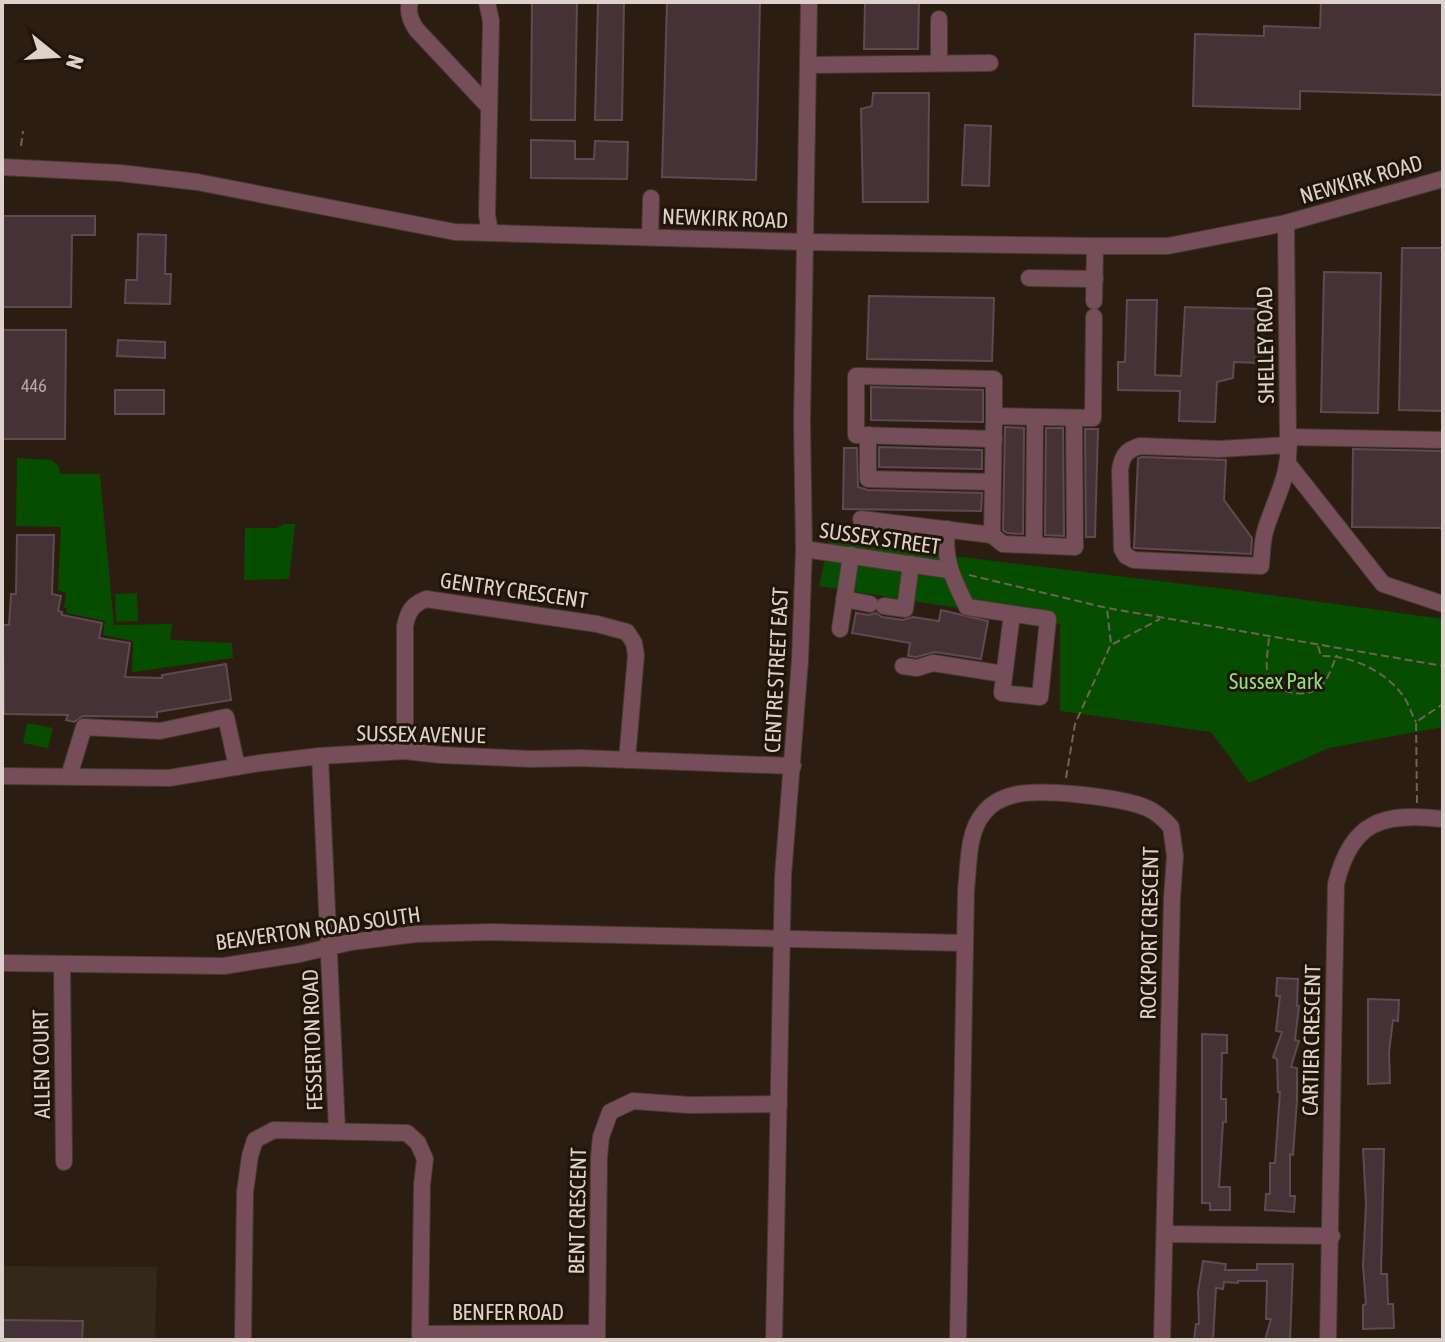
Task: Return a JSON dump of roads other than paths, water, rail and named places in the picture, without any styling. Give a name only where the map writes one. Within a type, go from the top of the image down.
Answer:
[{"type":"street","points":[[410,2],[410,21],[416,29],[489,107]]},
{"type":"street","points":[[487,2],[491,21],[487,215],[490,232]]},
{"type":"street","name":"CENTRE STREET EAST","points":[[774,1340],[783,876],[793,766],[804,549],[802,422],[809,2]]},
{"type":"street","points":[[939,19],[939,63]]},
{"type":"street","points":[[808,65],[990,63]]},
{"type":"street","name":"NEWKIRK ROAD","points":[[2,167],[120,173],[197,182],[455,232],[1095,246],[1168,246],[1286,223],[1443,179]]},
{"type":"street","points":[[650,237],[651,198]]},
{"type":"street","name":"SHELLEY ROAD","points":[[1286,223],[1289,441],[1289,465],[1265,533],[1261,566],[1134,560],[1126,556],[1122,549],[1120,470],[1122,457],[1129,449],[1140,446],[1219,449],[1289,441]]},
{"type":"street","points":[[994,416],[1093,418],[1095,246]]},
{"type":"street","points":[[1029,278],[1095,279]]},
{"type":"street","points":[[992,535],[994,439],[994,379],[856,376],[856,435],[994,439]]},
{"type":"street","points":[[1034,545],[1035,418]]},
{"type":"street","points":[[861,519],[992,535],[1003,544],[1075,547],[1074,418]]},
{"type":"street","points":[[868,435],[868,479],[993,482]]},
{"type":"street","points":[[1289,441],[1443,440]]},
{"type":"street","points":[[1289,465],[1383,584],[1443,604]]},
{"type":"street","points":[[947,529],[945,545],[949,570],[967,607],[1048,619],[1040,697],[1002,693],[1012,614]]},
{"type":"street","name":"SUSSEX STREET","points":[[804,549],[949,570]]},
{"type":"street","points":[[840,629],[851,555]]},
{"type":"street","points":[[844,599],[905,609],[911,564]]},
{"type":"street","name":"GENTRY CRESCENT","points":[[405,751],[405,626],[408,612],[426,599],[597,624],[627,632],[634,643],[636,655],[627,760]]},
{"type":"street","points":[[903,666],[917,668],[933,663],[1004,674]]},
{"type":"street","points":[[69,776],[84,727],[160,731],[226,717],[237,767]]},
{"type":"street","name":"SUSSEX AVENUE","points":[[2,776],[169,778],[320,756],[405,751],[532,759],[793,766]]},
{"type":"street","name":"FESSERTON ROAD","points":[[320,756],[337,1130]]},
{"type":"street","name":"ROCKPORT CRESCENT","points":[[958,1340],[964,943],[973,831],[991,805],[1011,795],[1038,792],[1130,802],[1149,809],[1171,827],[1175,856],[1162,1340]]},
{"type":"street","name":"CARTIER CRESCENT","points":[[1328,1340],[1336,884],[1349,848],[1369,825],[1387,819],[1417,816],[1443,819]]},
{"type":"street","name":"BEAVERTON ROAD SOUTH","points":[[2,963],[224,966],[351,942],[416,934],[491,932],[964,943]]},
{"type":"street","name":"ALLEN COURT","points":[[62,965],[64,1162]]},
{"type":"street","name":"BENT CRESCENT","points":[[597,1337],[599,1157],[601,1137],[610,1112],[633,1101],[689,1105],[779,1104]]},
{"type":"street","points":[[243,1340],[245,1192],[250,1156],[255,1140],[274,1130],[407,1133],[418,1143],[425,1159],[420,1337]]},
{"type":"street","points":[[1166,1234],[1332,1236]]},
{"type":"street","name":"BENFER ROAD","points":[[420,1337],[597,1337]]},
{"type":"park label","name":"Sussex Park","points":[[1276,681]]}]
